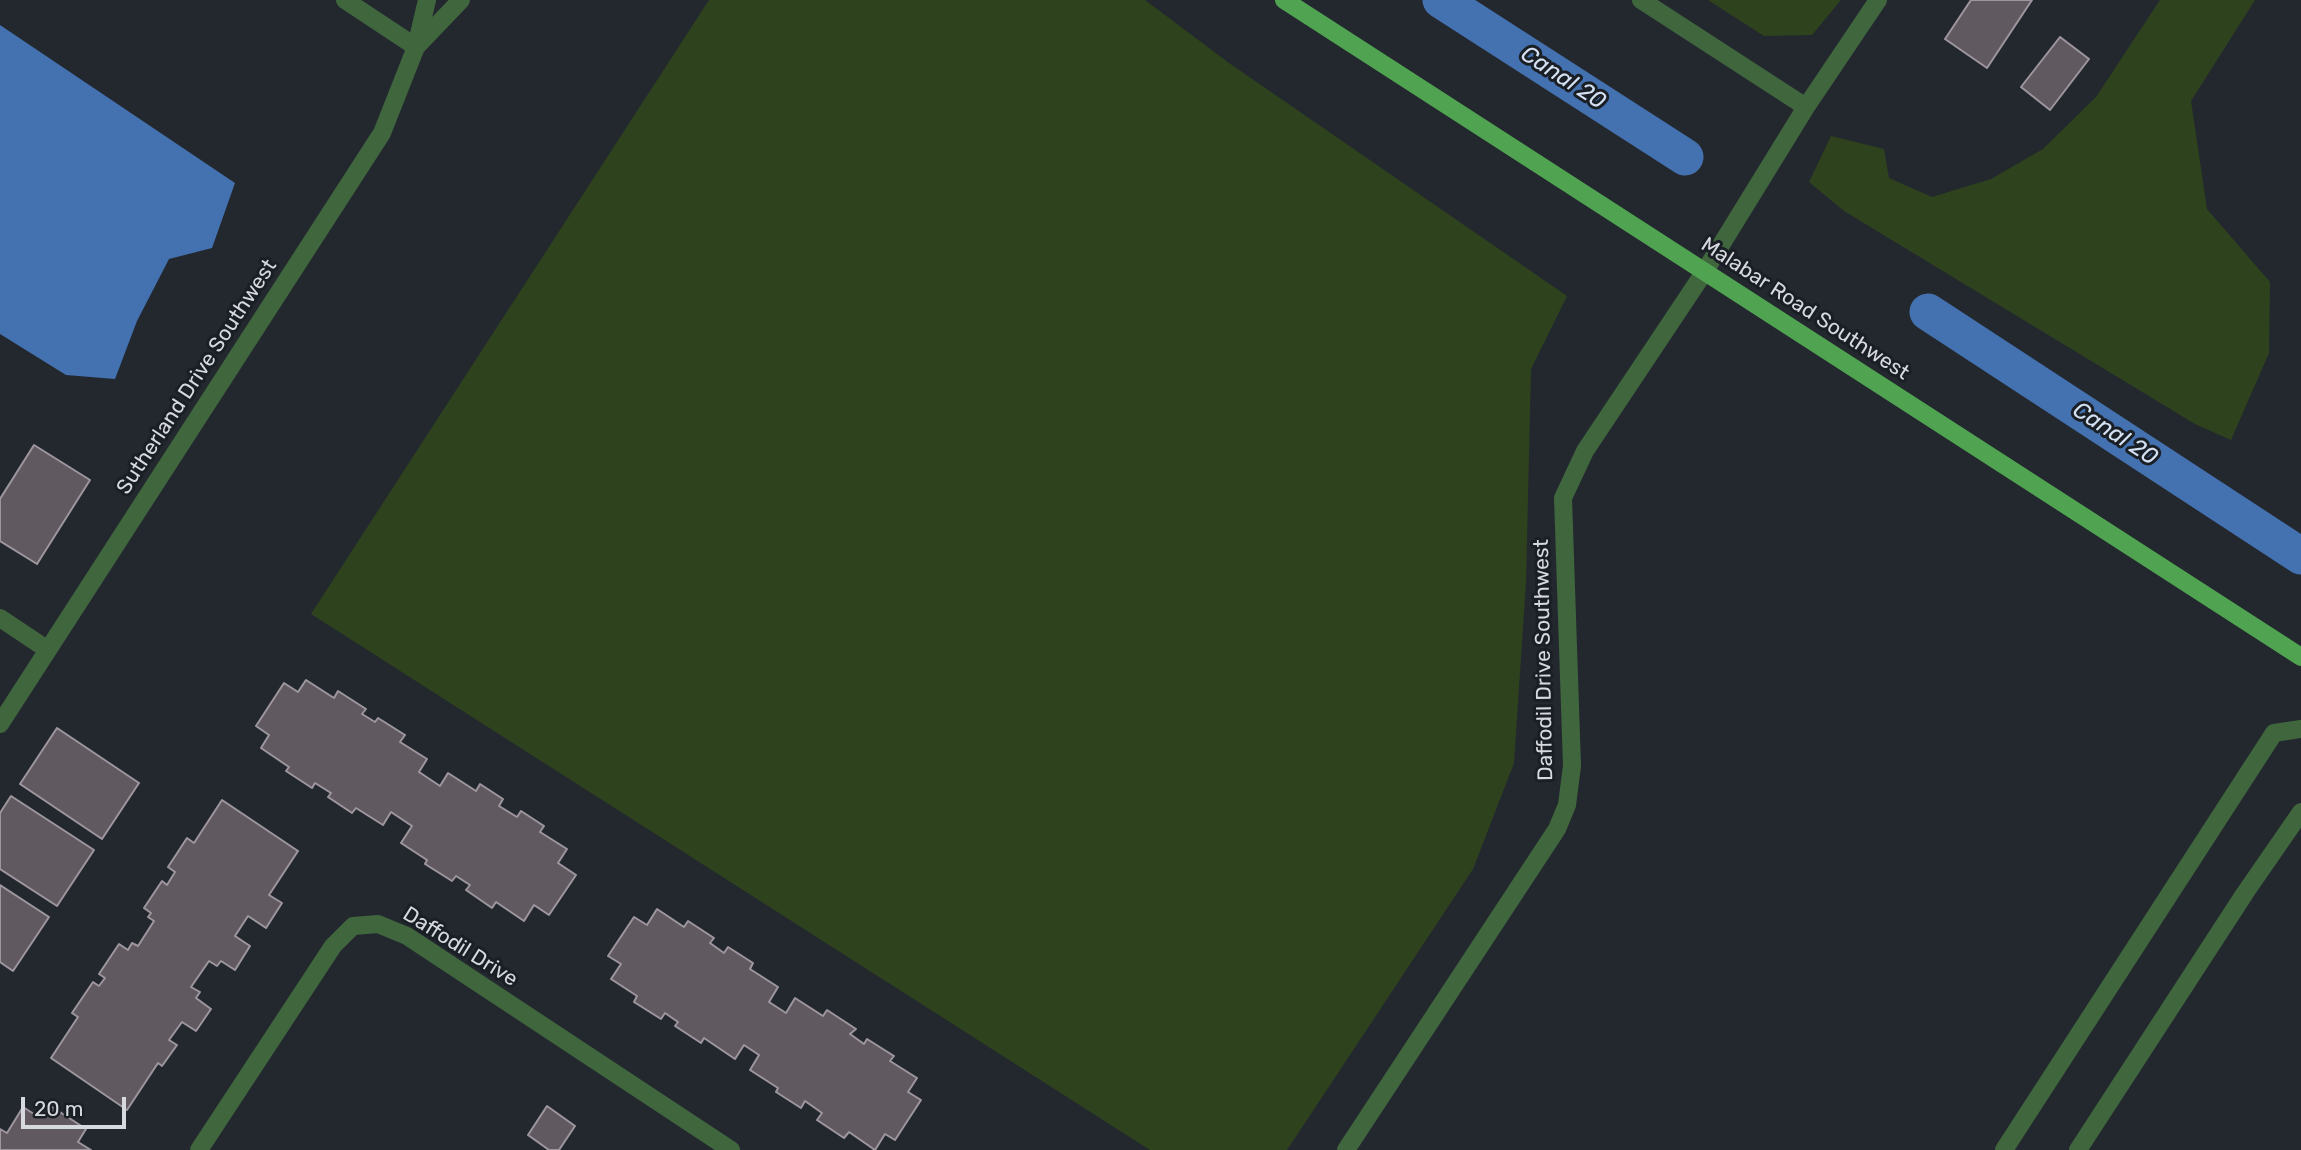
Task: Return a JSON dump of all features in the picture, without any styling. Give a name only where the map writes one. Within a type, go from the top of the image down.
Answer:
[{"type":"main road","name":"Malabar Road Southwest","points":[[1284,0],[2301,657]]},
{"type":"street","points":[[345,0],[416,47]]},
{"type":"street","name":"Sutherland Drive Southwest","points":[[0,724],[382,133],[416,47],[427,0]]},
{"type":"street","name":"Sutherland Drive Southwest","points":[[416,47],[461,0]]},
{"type":"street","points":[[1641,0],[1807,107]]},
{"type":"street","name":"Daffodil Drive Southwest","points":[[1346,1150],[1557,829],[1567,805],[1572,766],[1563,498],[1586,451],[1706,271],[1807,107],[1878,0]]},
{"type":"street","points":[[0,618],[48,650]]},
{"type":"street","points":[[2004,1150],[2274,733],[2301,729]]},
{"type":"street","points":[[2078,1150],[2245,893],[2301,812]]},
{"type":"street","name":"Daffodil Drive","points":[[199,1150],[333,946],[353,926],[378,924],[407,936],[731,1150]]},
{"type":"green space","points":[[709,0],[1145,0],[1229,63],[1567,296],[1531,369],[1526,582],[1514,763],[1473,869],[1287,1150],[1150,1150],[311,614]]},
{"type":"green space","points":[[1708,0],[1841,0],[1812,35],[1764,36]]},
{"type":"green space","points":[[2160,0],[2255,0],[2191,101],[2207,209],[2270,282],[2269,353],[2231,440],[2195,424],[1844,211],[1809,182],[1831,136],[1884,149],[1889,178],[1932,197],[1991,179],[2043,149],[2096,97]]},
{"type":"water","points":[[0,25],[235,183],[212,248],[169,259],[137,321],[115,379],[66,375],[0,334]]},
{"type":"building","points":[[1971,0],[2032,0],[1987,68],[1945,39]]},
{"type":"building","points":[[2060,37],[2089,59],[2050,110],[2021,87]]},
{"type":"building","points":[[34,445],[90,480],[37,564],[0,541],[0,499]]},
{"type":"building","points":[[306,680],[334,698],[338,691],[366,709],[362,714],[375,722],[378,718],[405,735],[400,742],[427,759],[419,772],[440,786],[448,773],[476,791],[480,784],[503,799],[499,806],[517,817],[521,811],[544,826],[540,832],[567,849],[558,863],[576,875],[549,915],[534,905],[524,921],[496,902],[492,908],[466,890],[470,885],[456,876],[452,881],[425,864],[427,860],[401,843],[412,826],[391,812],[383,825],[356,808],[352,813],[328,797],[331,793],[315,783],[312,788],[286,771],[289,767],[261,748],[269,735],[256,726],[284,683],[298,692]]},
{"type":"building","points":[[57,728],[139,783],[102,839],[20,784]]},
{"type":"building","points":[[11,796],[94,850],[57,906],[0,869],[0,813]]},
{"type":"building","points":[[222,800],[298,851],[269,895],[282,903],[266,928],[248,916],[235,936],[250,946],[235,970],[221,961],[217,966],[209,961],[191,987],[200,992],[196,998],[211,1009],[196,1031],[182,1022],[169,1040],[177,1045],[162,1066],[158,1063],[127,1110],[51,1058],[78,1017],[72,1013],[93,982],[99,986],[105,978],[99,974],[119,944],[128,950],[132,943],[138,946],[154,921],[148,917],[151,913],[144,908],[162,881],[167,885],[175,872],[168,867],[187,838],[194,843]]},
{"type":"building","points":[[0,885],[49,917],[13,971],[0,962]]},
{"type":"building","points":[[657,909],[684,927],[688,921],[714,938],[710,943],[724,953],[728,947],[753,963],[750,969],[778,987],[769,1002],[786,1013],[795,998],[823,1016],[827,1010],[856,1029],[850,1034],[864,1044],[867,1039],[894,1056],[890,1061],[917,1078],[908,1092],[921,1100],[895,1140],[885,1134],[875,1150],[849,1132],[844,1138],[817,1120],[822,1113],[805,1101],[801,1108],[776,1092],[778,1088],[750,1070],[759,1055],[744,1045],[735,1059],[704,1038],[701,1043],[675,1026],[678,1022],[665,1013],[661,1019],[634,1002],[637,996],[611,979],[621,964],[608,956],[634,917],[647,925]]},
{"type":"building","points":[[46,1103],[86,1129],[78,1142],[91,1150],[0,1150],[0,1129],[7,1133],[23,1107],[37,1116]]},
{"type":"building","points":[[547,1106],[575,1126],[559,1150],[549,1150],[528,1135]]},
{"type":"waterway","name":"Canal 20","points":[[1441,0],[1685,157]]},
{"type":"waterway","name":"Canal 20","points":[[1928,312],[2301,556]]}]
